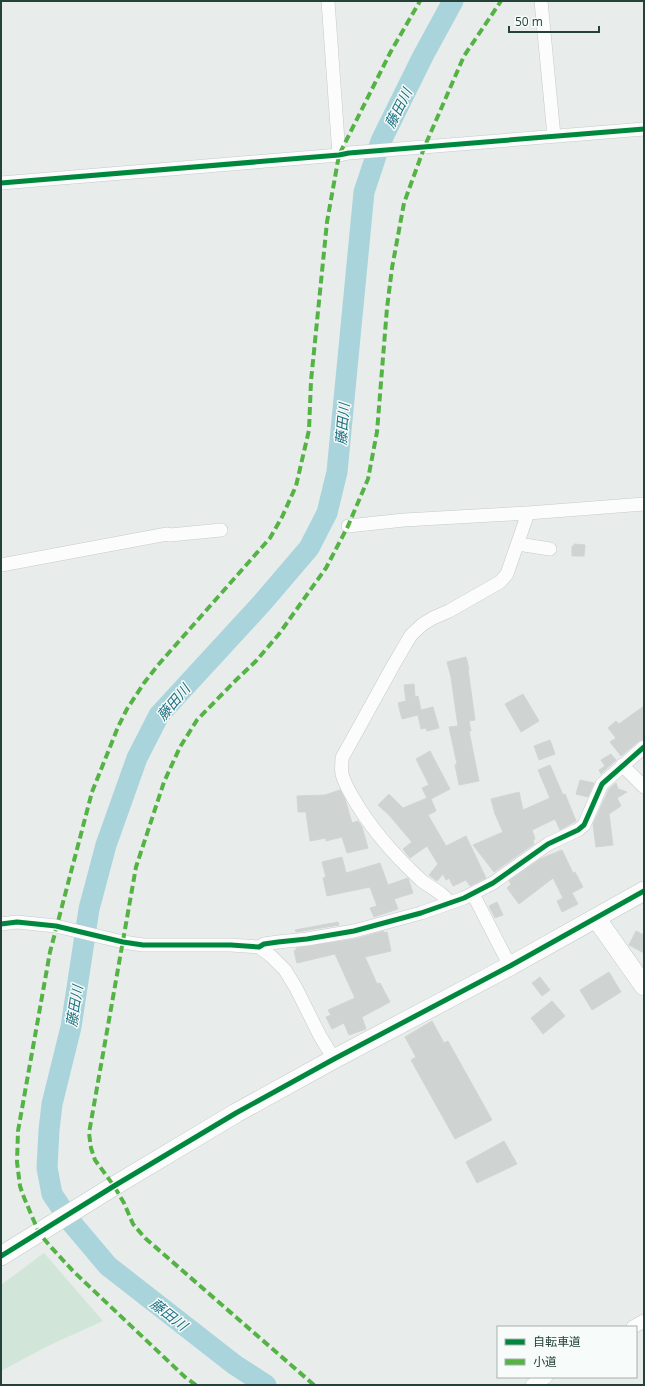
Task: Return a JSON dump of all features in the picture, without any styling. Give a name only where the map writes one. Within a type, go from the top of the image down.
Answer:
[{"type":"street","points":[[328,1],[344,154]]},
{"type":"street","points":[[541,1],[554,136]]},
{"type":"street","points":[[1,183],[644,129]]},
{"type":"street","points":[[348,526],[404,520],[528,513],[644,504]]},
{"type":"street","points":[[449,904],[443,896],[422,881],[389,848],[372,827],[360,810],[344,779],[342,772],[342,758],[411,636],[423,624],[500,582],[507,574],[528,513]]},
{"type":"street","points":[[1,565],[167,534],[170,536],[221,530]]},
{"type":"street","points":[[518,544],[550,549]]},
{"type":"street","points":[[259,947],[264,944],[354,931],[449,904],[473,894],[519,865],[548,844],[578,830],[584,824],[602,784],[644,747]]},
{"type":"street","points":[[622,765],[644,787]]},
{"type":"street","points":[[1,1256],[236,1113],[334,1059],[510,966],[644,891]]},
{"type":"street","points":[[473,894],[510,966]]},
{"type":"street","points":[[596,918],[644,986]]},
{"type":"street","points":[[1,924],[17,922],[56,926],[123,942],[143,945],[230,945],[259,947],[271,956],[285,970],[334,1059]]},
{"type":"street","points":[[635,1326],[644,1321]]},
{"type":"street","points":[[532,1385],[544,1378]]},
{"type":"green space","points":[[44,1253],[103,1321],[48,1346],[1,1371],[1,1285]]},
{"type":"building","points":[[574,544],[585,545],[584,556],[572,556],[572,546],[574,546]]},
{"type":"building","points":[[466,657],[469,669],[475,720],[469,721],[471,731],[469,731],[479,781],[459,785],[455,765],[457,764],[449,727],[458,726],[451,677],[447,662]]},
{"type":"building","points":[[414,684],[415,697],[418,696],[421,710],[433,707],[439,728],[427,731],[426,728],[421,729],[418,715],[402,719],[398,703],[406,701],[404,685]]},
{"type":"building","points":[[523,694],[539,721],[521,732],[505,704]]},
{"type":"building","points":[[644,706],[644,739],[639,741],[621,756],[610,742],[616,738],[608,728],[616,721],[619,724]]},
{"type":"building","points":[[550,740],[555,754],[539,760],[534,746]]},
{"type":"building","points":[[430,751],[450,789],[431,799],[436,811],[428,815],[446,846],[466,836],[486,878],[470,886],[466,880],[453,886],[449,878],[446,880],[443,874],[437,881],[429,875],[438,864],[427,846],[410,858],[403,849],[412,842],[389,815],[378,805],[389,794],[403,808],[427,798],[422,788],[429,785],[416,759]]},
{"type":"building","points":[[611,754],[616,760],[601,774],[599,770],[605,766],[601,760]]},
{"type":"building","points":[[550,765],[563,795],[565,794],[576,821],[560,830],[555,819],[532,830],[535,839],[533,840],[534,844],[494,872],[473,845],[503,832],[495,814],[491,799],[519,792],[523,810],[550,798],[538,770]]},
{"type":"building","points":[[580,780],[594,783],[588,797],[576,794]]},
{"type":"building","points":[[616,783],[618,789],[627,792],[617,798],[621,806],[609,814],[613,845],[596,847],[593,824],[609,789]]},
{"type":"building","points":[[340,790],[345,799],[352,823],[358,821],[362,827],[368,848],[347,853],[342,837],[326,841],[326,838],[310,841],[306,812],[298,812],[297,796],[325,795]]},
{"type":"building","points":[[562,850],[573,873],[575,872],[583,887],[572,893],[578,904],[562,912],[557,901],[563,898],[553,878],[519,904],[507,888],[511,884],[509,881],[540,859]]},
{"type":"building","points":[[342,857],[346,873],[380,863],[388,885],[408,878],[413,893],[394,899],[398,909],[374,917],[370,908],[377,906],[370,887],[327,896],[323,878],[326,877],[322,862]]},
{"type":"building","points":[[497,902],[503,915],[495,918],[489,906]]},
{"type":"building","points":[[338,922],[339,925],[296,932],[295,930]]},
{"type":"building","points":[[384,931],[384,933],[387,932],[391,951],[365,957],[377,984],[380,983],[390,1002],[362,1017],[366,1029],[349,1035],[344,1023],[332,1029],[326,1017],[331,1015],[328,1010],[355,998],[335,954],[297,963],[294,951],[296,948],[355,939]]},
{"type":"building","points":[[636,931],[644,935],[644,953],[629,945]]},
{"type":"building","points":[[609,972],[621,992],[592,1010],[580,990]]},
{"type":"building","points":[[540,977],[550,990],[542,996],[532,983]]},
{"type":"building","points":[[552,1001],[565,1016],[543,1034],[531,1018]]},
{"type":"building","points":[[432,1021],[444,1043],[448,1041],[492,1120],[455,1139],[411,1060],[416,1057],[405,1037]]},
{"type":"building","points":[[504,1141],[517,1164],[477,1183],[466,1162]]},
{"type":"waterway","name":"藤田川","points":[[266,1385],[235,1365],[108,1266],[70,1221],[52,1194],[47,1168],[52,1104],[71,1027],[89,909],[106,845],[137,758],[159,715],[262,603],[309,548],[327,513],[337,472],[364,192],[381,141],[423,56],[453,1]]},
{"type":"marked path","points":[[196,1385],[185,1377],[73,1271],[39,1233],[20,1186],[17,1162],[18,1131],[50,952],[92,792],[118,727],[127,709],[158,665],[270,538],[282,517],[296,486],[309,430],[311,381],[327,222],[339,155],[390,53],[420,1]]},
{"type":"marked path","points":[[314,1385],[145,1238],[133,1224],[124,1203],[114,1186],[95,1160],[91,1148],[89,1133],[136,867],[164,782],[180,747],[197,720],[256,661],[279,634],[326,568],[348,526],[368,479],[377,432],[387,308],[392,268],[404,203],[424,148],[464,56],[501,1]]},
{"type":"cycle path","points":[[1,183],[644,129]]},
{"type":"cycle path","points":[[1,924],[17,922],[56,926],[123,942],[143,945],[231,945],[259,947],[264,944],[354,931],[421,913],[464,898],[493,883],[548,844],[578,830],[584,825],[602,784],[644,747]]},
{"type":"cycle path","points":[[1,1256],[236,1113],[334,1059],[510,966],[644,891]]}]
